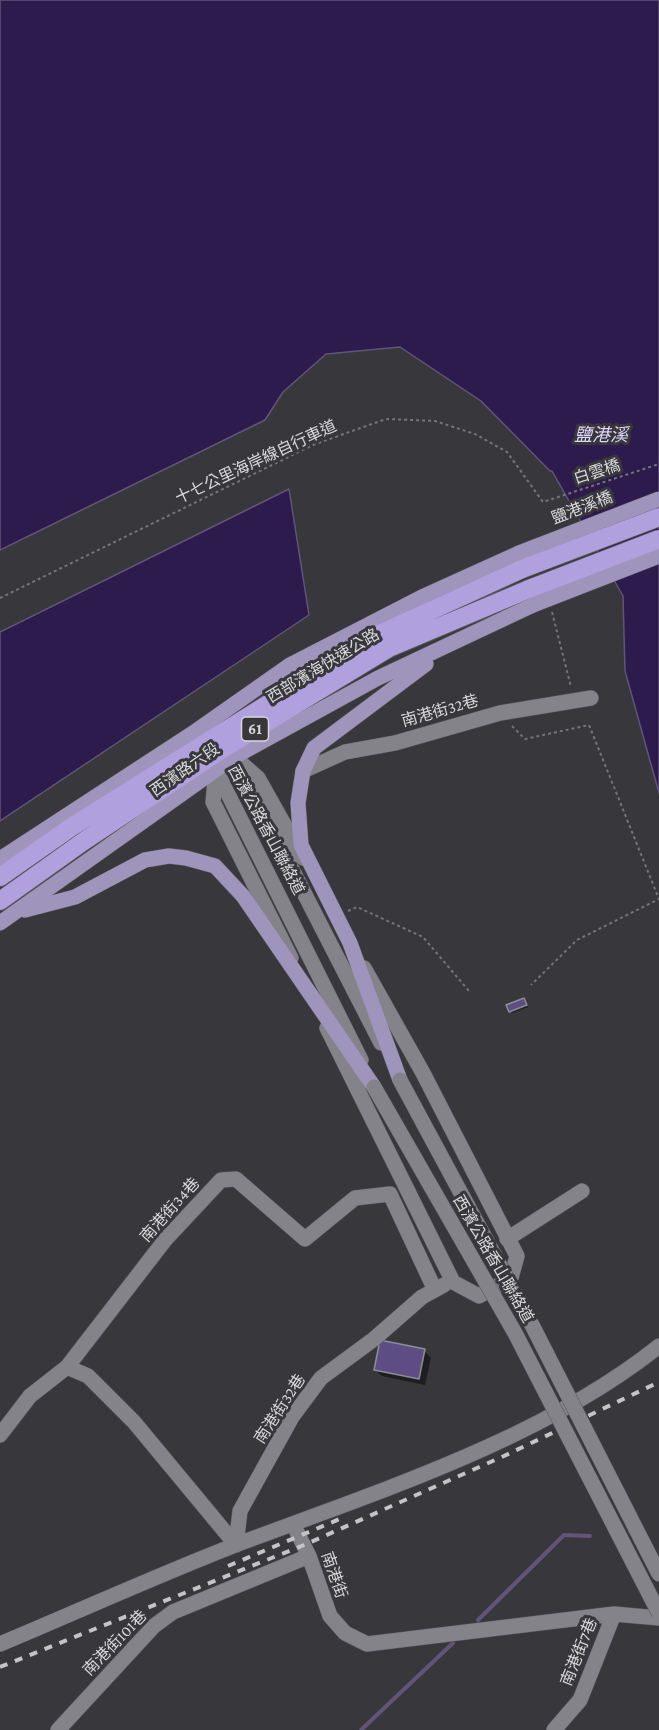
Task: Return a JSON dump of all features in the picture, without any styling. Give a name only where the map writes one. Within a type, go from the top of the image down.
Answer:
[{"type":"highway","name":"61","points":[[520,561],[659,517]]},
{"type":"highway","name":"61","points":[[531,597],[659,539]]},
{"type":"highway","name":"西部濱海快速公路","points":[[225,747],[380,634],[520,561]]},
{"type":"highway","name":"西部濱海快速公路","points":[[0,877],[73,826],[204,752],[225,747],[389,648],[531,597]]},
{"type":"highway","name":"西部濱海快速公路","points":[[0,901],[204,752]]},
{"type":"main road","name":"鹽港溪橋","points":[[520,561],[659,499]]},
{"type":"main road","name":"61","points":[[531,597],[659,556]]},
{"type":"main road","name":"西濱路六段","points":[[0,923],[16,912],[204,752],[290,665],[424,596],[520,561]]},
{"type":"main road","name":"西濱路六段","points":[[0,859],[204,752],[225,747],[470,635],[531,597]]},
{"type":"main road","points":[[400,1080],[350,944],[301,845],[298,803],[303,771],[314,748],[399,682],[470,635]]},
{"type":"main road","points":[[16,912],[75,897],[145,860],[170,856],[215,866],[243,896],[375,1087]]},
{"type":"street","name":"南港街32巷","points":[[303,771],[345,752],[395,743],[500,713],[591,698]]},
{"type":"street","points":[[204,752],[213,802],[453,1282],[478,1296],[511,1278],[517,1256],[423,1073],[258,778],[225,747]]},
{"type":"street","name":"西濱公路香山聯絡道","points":[[225,747],[526,1315],[659,1574]]},
{"type":"street","name":"西濱公路香山聯絡道","points":[[204,752],[375,1087],[515,1333],[659,1613]]},
{"type":"street","name":"南港街34巷","points":[[0,1435],[30,1396],[67,1367],[165,1240],[221,1180],[236,1179],[304,1239],[355,1198],[390,1194],[434,1288]]},
{"type":"street","points":[[507,1239],[582,1191]]},
{"type":"street","name":"南港街32巷","points":[[236,1545],[240,1511],[292,1417],[321,1378],[434,1288],[453,1282]]},
{"type":"street","points":[[0,1644],[236,1545],[386,1489],[518,1431],[590,1393],[634,1366],[659,1346]]},
{"type":"street","points":[[67,1367],[88,1376],[134,1422],[236,1545]]},
{"type":"street","name":"南港街","points":[[293,1524],[309,1556],[330,1616],[345,1633],[367,1644],[614,1614],[659,1618]]},
{"type":"street","name":"南港街101巷","points":[[58,1730],[154,1626],[173,1612],[309,1556]]},
{"type":"street","name":"南港街7巷","points":[[554,1730],[580,1700],[614,1614]]},
{"type":"path","name":"十七公里海岸線自行車道","points":[[0,598],[313,445],[386,419],[435,421],[475,434],[507,452],[543,502]]},
{"type":"path","name":"白雲橋","points":[[543,502],[659,464]]},
{"type":"path","points":[[550,604],[574,702]]},
{"type":"path","points":[[500,713],[525,739],[589,725],[658,899],[577,940],[531,985]]},
{"type":"path","points":[[337,915],[357,907],[423,937],[469,991]]},
{"type":"water","name":"鹽港溪","points":[[0,0],[659,0],[659,793],[625,671],[623,596],[552,471],[481,401],[400,347],[326,354],[283,392],[265,420],[0,550]]},
{"type":"water","points":[[289,489],[309,615],[0,821],[0,632]]},
{"type":"building","points":[[524,998],[527,1005],[509,1012],[506,1005]]},
{"type":"building","points":[[380,1340],[425,1349],[419,1379],[374,1370]]},
{"type":"waterway","points":[[478,1620],[564,1535],[590,1536]]},
{"type":"waterway","points":[[361,1730],[453,1643]]},
{"type":"railway","points":[[0,1667],[304,1545],[504,1456],[659,1382]]},
{"type":"railway","points":[[228,1566],[342,1518]]}]
